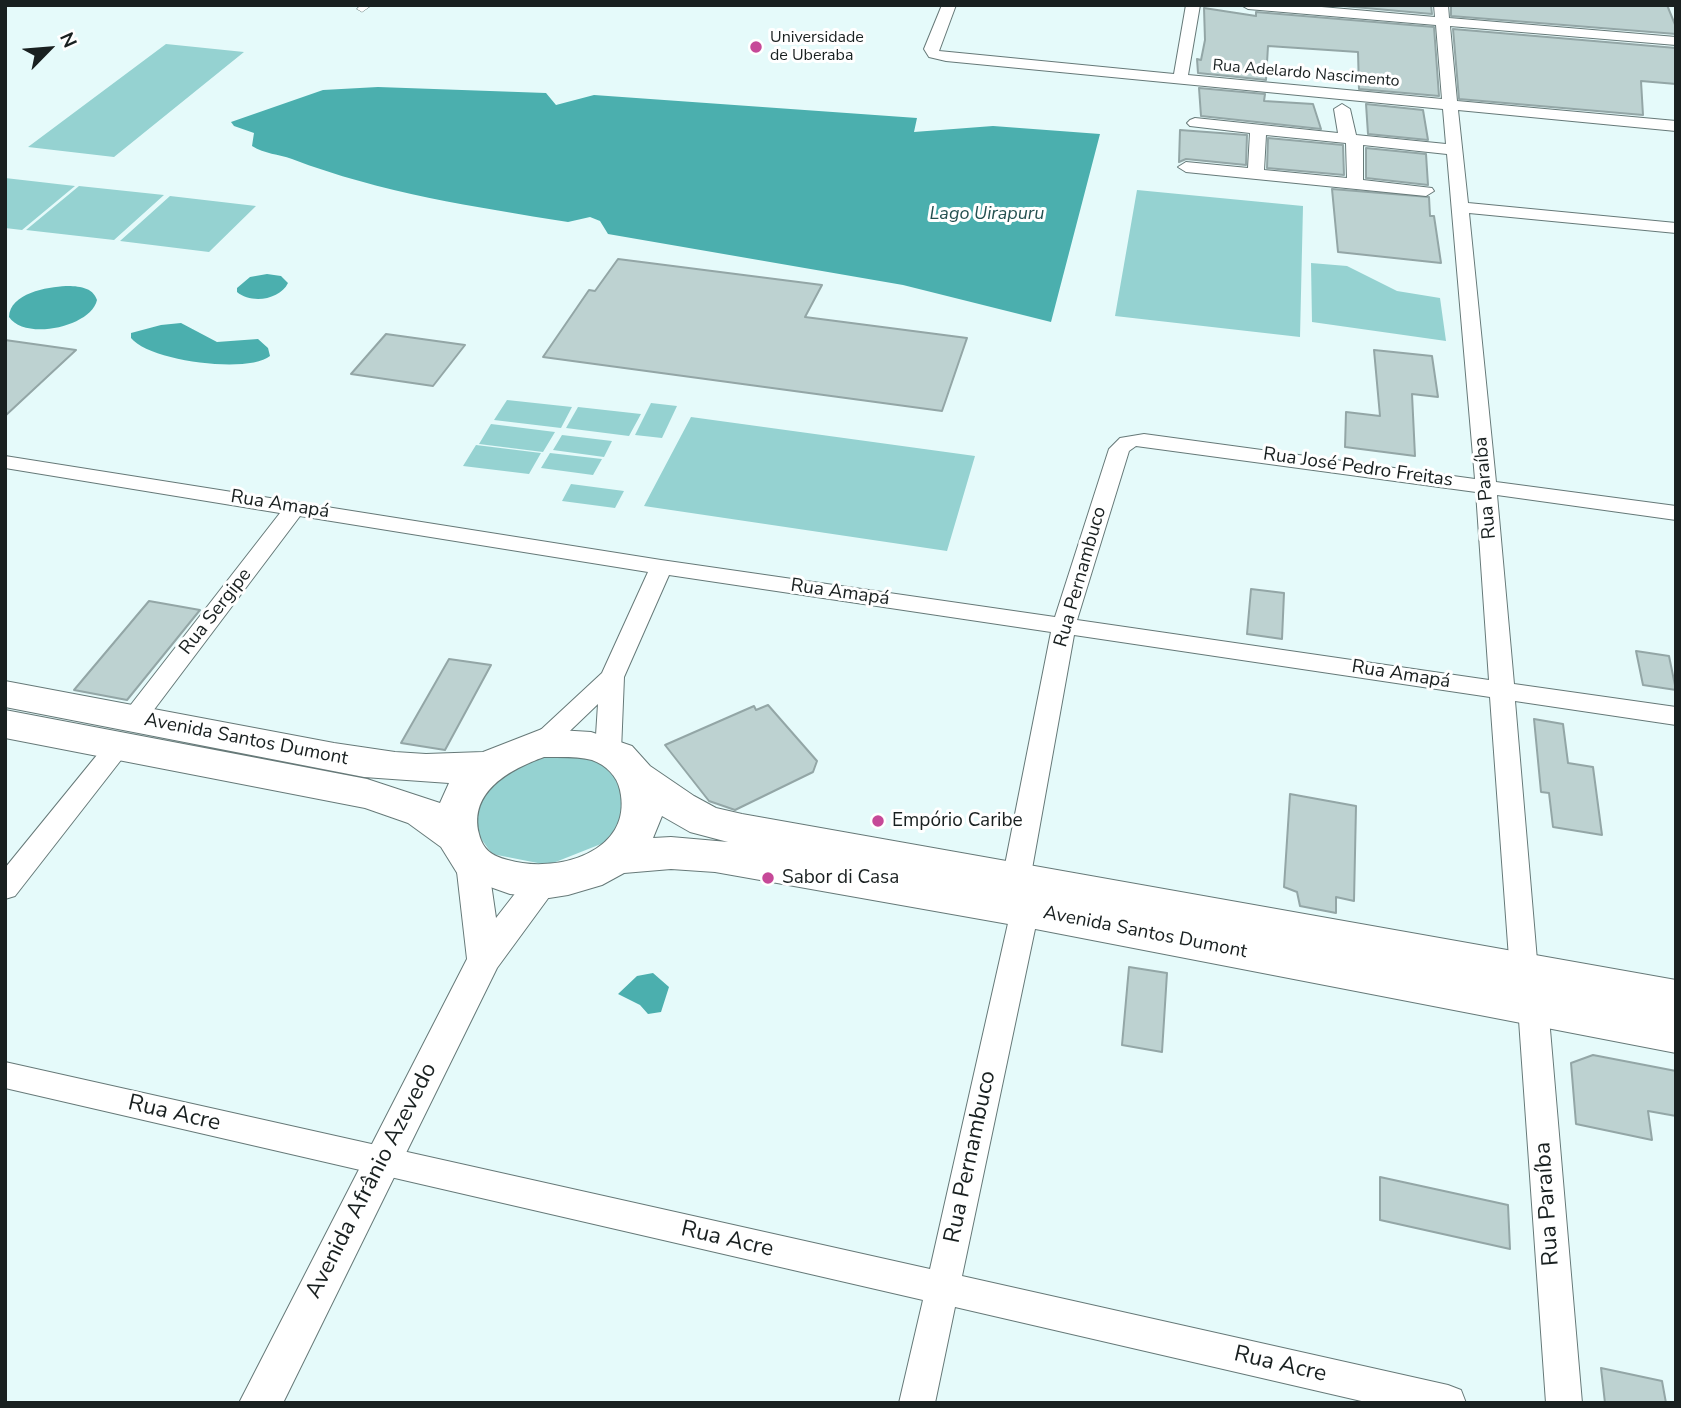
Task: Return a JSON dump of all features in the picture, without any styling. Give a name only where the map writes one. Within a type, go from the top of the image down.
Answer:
[{"type":"main road","name":"Avenida Santos Dumont","points":[[5,694],[127,731],[368,793],[423,812],[465,850],[510,879],[543,882],[565,880],[590,871],[613,858],[632,839],[642,817],[643,796],[622,763]]},
{"type":"main road","name":"Avenida Santos Dumont","points":[[5,724],[127,731],[380,766],[439,771],[489,766]]},
{"type":"main road","name":"Avenida Santos Dumont","points":[[465,850],[456,818],[461,799],[472,781],[489,766],[515,752],[542,743],[574,744],[622,763],[679,807],[705,821],[1021,895],[1529,989],[1676,1033]]},
{"type":"main road","name":"Avenida Santos Dumont","points":[[613,858],[671,853],[715,856],[1021,895]]},
{"type":"main road","name":"Avenida Santos Dumont","points":[[1529,989],[1676,999]]},
{"type":"street","name":"Rua Adelardo Nascimento","points":[[949,5],[931,49],[934,54],[1180,80],[1676,126]]},
{"type":"street","points":[[1180,80],[1193,5]]},
{"type":"street","points":[[1248,5],[1442,13],[1676,41]]},
{"type":"street","name":"Rua Paraíba","points":[[1442,13],[1486,485],[1564,1403]]},
{"type":"street","points":[[1342,108],[1344,127],[1356,152],[1355,184]]},
{"type":"street","points":[[1195,123],[1454,150]]},
{"type":"street","points":[[1256,174],[1258,129]]},
{"type":"street","points":[[1186,167],[1426,191]]},
{"type":"street","points":[[1458,206],[1676,228]]},
{"type":"street","name":"Rua José Pedro Freitas","points":[[1124,443],[1133,439],[1144,440],[1676,513]]},
{"type":"street","name":"Rua Pernambuco","points":[[917,1403],[943,1288],[1021,895],[1064,624],[1119,449],[1124,443]]},
{"type":"street","name":"Rua Amapá","points":[[5,462],[661,567],[1064,624],[1676,716]]},
{"type":"street","name":"Rua Sergipe","points":[[5,888],[296,507]]},
{"type":"street","points":[[542,743],[612,677],[661,567]]},
{"type":"street","points":[[612,677],[622,763]]},
{"type":"street","points":[[465,850],[484,958]]},
{"type":"street","name":"Avenida Afrânio Azevedo","points":[[260,1403],[484,958],[543,882]]},
{"type":"street","name":"Rua Acre","points":[[5,1076],[1448,1403]]},
{"type":"shaded area","points":[[166,44],[244,52],[114,157],[28,147]]},
{"type":"shaded area","points":[[5,178],[75,186],[22,230],[5,228]]},
{"type":"shaded area","points":[[79,186],[164,195],[114,240],[26,230]]},
{"type":"shaded area","points":[[1137,190],[1303,206],[1300,337],[1115,316]]},
{"type":"shaded area","points":[[170,196],[256,206],[209,252],[120,241]]},
{"type":"shaded area","points":[[1311,263],[1347,266],[1397,291],[1440,298],[1446,341],[1312,322]]},
{"type":"shaded area","points":[[507,400],[572,407],[561,428],[494,420]]},
{"type":"shaded area","points":[[651,403],[677,406],[662,438],[635,435]]},
{"type":"shaded area","points":[[578,407],[641,414],[629,436],[566,428]]},
{"type":"shaded area","points":[[691,417],[975,456],[947,551],[644,506]]},
{"type":"shaded area","points":[[491,424],[555,432],[543,452],[479,444]]},
{"type":"shaded area","points":[[562,435],[612,441],[604,457],[553,450]]},
{"type":"shaded area","points":[[476,445],[541,453],[529,474],[463,466]]},
{"type":"shaded area","points":[[550,453],[602,459],[593,475],[541,468]]},
{"type":"shaded area","points":[[571,484],[624,491],[615,508],[562,501]]},
{"type":"shaded area","points":[[551,749],[605,758],[628,789],[628,817],[606,842],[548,865],[492,854],[472,826],[475,790]]},
{"type":"water","name":"Lago Uirapuru","points":[[378,87],[546,93],[556,105],[594,95],[917,118],[914,132],[993,126],[1100,134],[1051,322],[903,285],[608,234],[600,221],[590,217],[568,222],[394,190],[262,151],[252,146],[254,133],[234,126],[231,122],[323,90]]},
{"type":"water","points":[[267,274],[281,276],[288,283],[279,293],[265,298],[250,298],[237,292],[237,288],[250,277]]},
{"type":"water","points":[[66,286],[85,288],[92,292],[97,300],[92,309],[71,324],[57,328],[29,328],[17,324],[9,317],[11,309],[22,297],[40,290]]},
{"type":"water","points":[[181,323],[217,342],[258,339],[268,348],[270,356],[242,364],[199,362],[157,353],[131,338],[131,333]]},
{"type":"water","points":[[653,973],[669,987],[661,1012],[648,1014],[640,1005],[618,994],[637,976]]},
{"type":"building","points":[[1332,5],[1431,5],[1432,14]]},
{"type":"building","points":[[1451,5],[1667,5],[1676,34],[1451,16]]},
{"type":"building","points":[[1204,8],[1256,16],[1256,12],[1434,27],[1439,96],[1359,89],[1358,52],[1268,46],[1266,80],[1198,73],[1197,59],[1201,60],[1205,40]]},
{"type":"building","points":[[1453,29],[1676,48],[1676,84],[1641,81],[1643,115],[1459,99]]},
{"type":"building","points":[[1199,88],[1265,94],[1264,101],[1313,104],[1321,129],[1201,116]]},
{"type":"building","points":[[1366,104],[1423,110],[1428,140],[1368,134]]},
{"type":"building","points":[[1180,130],[1247,135],[1246,165],[1186,159],[1179,162]]},
{"type":"building","points":[[1268,138],[1343,145],[1344,175],[1267,168]]},
{"type":"building","points":[[1366,148],[1426,154],[1428,185],[1366,178]]},
{"type":"building","points":[[1332,189],[1429,197],[1430,216],[1434,216],[1441,263],[1338,252]]},
{"type":"building","points":[[618,259],[822,285],[805,317],[967,338],[942,411],[543,357],[589,290],[595,291]]},
{"type":"building","points":[[386,334],[465,345],[433,386],[351,374]]},
{"type":"building","points":[[5,340],[76,350],[5,416]]},
{"type":"building","points":[[1374,350],[1432,356],[1438,397],[1412,394],[1415,456],[1345,447],[1346,412],[1380,416]]},
{"type":"building","points":[[1251,589],[1284,593],[1282,639],[1247,634]]},
{"type":"building","points":[[149,601],[200,610],[127,700],[74,690]]},
{"type":"building","points":[[1636,651],[1669,656],[1676,690],[1643,685]]},
{"type":"building","points":[[449,659],[491,665],[445,750],[401,743]]},
{"type":"building","points":[[768,705],[817,761],[813,772],[735,810],[709,801],[665,745],[754,706],[756,710]]},
{"type":"building","points":[[1534,719],[1563,724],[1568,763],[1593,767],[1602,835],[1553,827],[1549,793],[1541,792]]},
{"type":"building","points":[[1290,794],[1356,806],[1354,901],[1336,897],[1336,913],[1300,906],[1297,892],[1284,887]]},
{"type":"building","points":[[1129,967],[1167,973],[1162,1052],[1122,1045]]},
{"type":"building","points":[[1593,1055],[1676,1071],[1676,1116],[1648,1111],[1652,1140],[1576,1124],[1571,1063]]},
{"type":"building","points":[[1380,1177],[1508,1205],[1510,1249],[1380,1220]]},
{"type":"building","points":[[1601,1368],[1662,1381],[1666,1403],[1605,1403]]},
{"type":"place","name":"Universidade de Uberaba","points":[[756,47]]},
{"type":"place","name":"Empório Caribe","points":[[878,821]]},
{"type":"place","name":"Sabor di Casa","points":[[768,878]]}]
